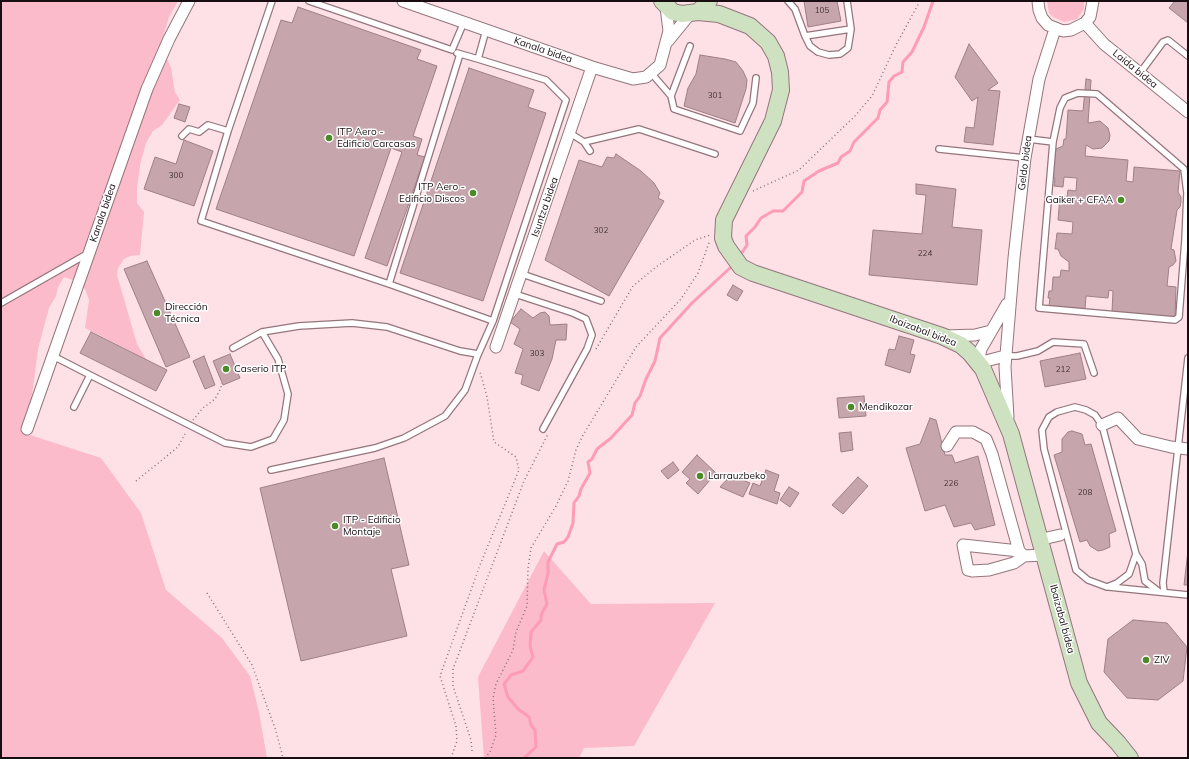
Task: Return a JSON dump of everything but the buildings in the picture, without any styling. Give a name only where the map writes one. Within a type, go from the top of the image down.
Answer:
[{"type":"street","name":"Kanala bidea","points":[[27,429],[148,89],[169,39],[189,1]]},
{"type":"street","name":"Kanala bidea","points":[[403,1],[592,67],[633,79],[646,77],[652,74]]},
{"type":"street","name":"Ibaizabal bidea","points":[[720,1],[727,11],[768,42],[774,52],[780,72],[781,90],[773,121],[724,220],[722,232],[726,246],[741,267],[753,273],[942,336],[961,345],[983,369],[1011,434],[1040,547],[1079,683],[1099,723],[1118,742],[1130,758]]},
{"type":"street","points":[[1038,1],[1042,18],[1055,29],[1071,30],[1085,23],[1091,13],[1093,1]]},
{"type":"street","name":"Ibaizabal bidea","points":[[664,4],[677,13],[699,9],[739,21]]},
{"type":"street","points":[[652,74],[660,66],[667,44],[669,23],[664,4]]},
{"type":"street","points":[[667,44],[679,26],[699,9]]},
{"type":"street","name":"Laida bidea","points":[[1085,23],[1104,44],[1188,112]]},
{"type":"street","name":"Geldo bidea","points":[[1011,434],[1006,401],[1005,356],[1025,158],[1039,79],[1055,29]]},
{"type":"street","name":"Isuntza bidea","points":[[496,347],[592,67]]},
{"type":"street","points":[[1005,356],[978,363],[981,349],[1010,300]]},
{"type":"street","points":[[942,336],[975,335],[991,331]]},
{"type":"street","points":[[1102,424],[1118,418],[1138,439],[1183,449]]},
{"type":"street","points":[[947,446],[956,432],[973,432],[986,439],[992,454],[1021,553]]},
{"type":"street","points":[[1021,553],[1014,563],[999,568],[989,570],[968,570],[963,545],[1021,553],[1040,547],[1060,535]]},
{"type":"street","name":"Ibaizabal bidea","points":[[1118,742],[1143,758]]},
{"type":"lane","points":[[272,1],[228,131],[201,221],[389,284],[493,321]]},
{"type":"lane","points":[[271,470],[375,448],[404,438],[445,416],[465,390],[478,354],[493,321],[566,100],[546,80],[460,54],[309,1]]},
{"type":"lane","points":[[788,1],[795,9],[810,46],[818,52],[829,55],[840,54],[848,48],[851,29],[847,1]]},
{"type":"lane","points":[[452,50],[464,22]]},
{"type":"lane","points":[[805,36],[851,29]]},
{"type":"lane","points":[[478,59],[486,30]]},
{"type":"lane","points":[[1140,73],[1163,42],[1168,40],[1188,56]]},
{"type":"lane","points":[[671,96],[690,46]]},
{"type":"lane","points":[[389,284],[460,54]]},
{"type":"lane","points":[[652,74],[671,96],[674,109],[740,130],[753,103],[756,78]]},
{"type":"lane","points":[[1078,93],[1097,94],[1184,169],[1186,193],[1186,256],[1179,317],[1175,320],[1039,308],[1053,142],[1060,108],[1065,98],[1078,93]]},
{"type":"lane","points":[[182,136],[189,129],[199,132],[208,125],[228,131]]},
{"type":"lane","points":[[584,142],[639,129],[715,154]]},
{"type":"lane","points":[[570,133],[584,142],[590,151]]},
{"type":"lane","points":[[1028,139],[1053,142]]},
{"type":"lane","points":[[938,149],[1025,158]]},
{"type":"lane","points":[[1,303],[89,253]]},
{"type":"lane","points":[[522,274],[601,301]]},
{"type":"lane","points":[[515,294],[573,313],[586,319],[592,334],[587,349],[543,429]]},
{"type":"lane","points":[[233,348],[262,332],[299,326],[352,324],[387,327],[460,351],[478,354]]},
{"type":"lane","points":[[53,356],[225,443],[251,447],[273,439],[284,420],[288,394],[278,359],[262,332]]},
{"type":"lane","points":[[1005,356],[1017,356],[1038,351],[1054,342],[1084,344],[1094,373]]},
{"type":"lane","points":[[1161,592],[1183,449],[1188,358]]},
{"type":"lane","points":[[74,407],[90,375]]},
{"type":"lane","points":[[1161,592],[1145,582],[1142,564],[1136,554],[1102,424],[1095,415],[1086,410],[1075,407],[1066,408],[1049,417],[1042,430],[1044,449],[1076,570],[1097,584],[1107,587],[1188,595]]},
{"type":"lane","points":[[1107,587],[1117,583],[1129,574],[1136,554]]},
{"type":"path","points":[[751,192],[799,170],[855,116],[872,96],[896,45],[920,1]]},
{"type":"path","points":[[486,758],[490,752],[496,734],[493,698],[496,684],[513,650],[516,632],[527,606],[528,558],[531,548],[556,506],[568,481],[576,450],[582,437],[636,347],[681,299],[698,273],[712,235],[695,240],[632,286],[596,349]]},
{"type":"path","points":[[451,758],[457,741],[456,726],[440,676],[480,565],[519,470],[516,457],[494,442],[478,354]]},
{"type":"path","points":[[192,421],[202,408],[215,400],[221,388],[221,384]]},
{"type":"path","points":[[136,481],[178,447],[188,429]]},
{"type":"path","points":[[472,751],[471,740],[453,686],[453,669],[524,481],[551,429]]},
{"type":"path","points":[[207,593],[252,665],[276,731],[283,758]]},
{"type":"shaded area","points":[[1,1],[178,1],[169,17],[162,40],[163,49],[171,68],[175,92],[180,100],[162,125],[153,131],[146,143],[140,165],[137,189],[137,203],[144,212],[140,255],[130,256],[124,259],[118,268],[117,275],[137,344],[146,359],[85,328],[89,300],[85,289],[76,281],[64,277],[49,308],[38,349],[27,434],[101,458],[141,513],[166,590],[222,638],[250,676],[259,712],[267,758],[1,758]]},
{"type":"shaded area","points":[[1047,1],[1084,1],[1084,9],[1077,19],[1064,22],[1053,17],[1049,13]]},
{"type":"shaded area","points":[[544,551],[591,604],[715,603],[634,746],[584,748],[579,758],[484,758],[478,677]]},
{"type":"waterway","points":[[741,254],[747,245],[746,236],[761,218],[773,211],[783,211],[802,192],[804,181],[819,171],[838,163],[841,157],[850,151],[854,142],[878,118],[880,110],[887,102],[889,82],[894,76],[902,72],[903,62],[912,52],[924,27],[933,1]]},
{"type":"waterway","points":[[524,758],[536,747],[535,730],[531,725],[529,717],[518,709],[508,697],[504,684],[511,675],[523,671],[533,657],[530,646],[531,632],[541,620],[541,615],[547,604],[544,590],[548,573],[548,562],[557,544],[564,542],[568,537],[573,523],[574,503],[590,473],[588,462],[592,459],[597,449],[611,438],[632,415],[635,403],[640,396],[655,361],[660,338],[692,303],[730,268]]},
{"type":"place","name":"ITP Aero - Edificio Carcasas","points":[[329,138]]},
{"type":"place","name":"ITP Aero - Edificio Discos","points":[[473,193]]},
{"type":"place","name":"Gaiker + CFAA","points":[[1121,200]]},
{"type":"place","name":"Dirección Técnica","points":[[157,313]]},
{"type":"place","name":"Caserio ITP","points":[[226,369]]},
{"type":"place","name":"Mendikozar","points":[[851,407]]},
{"type":"place","name":"Larrauzbeko","points":[[700,476]]},
{"type":"place","name":"ITP - Edificio Montaje","points":[[335,526]]},
{"type":"place","name":"ZIV","points":[[1146,660]]}]
